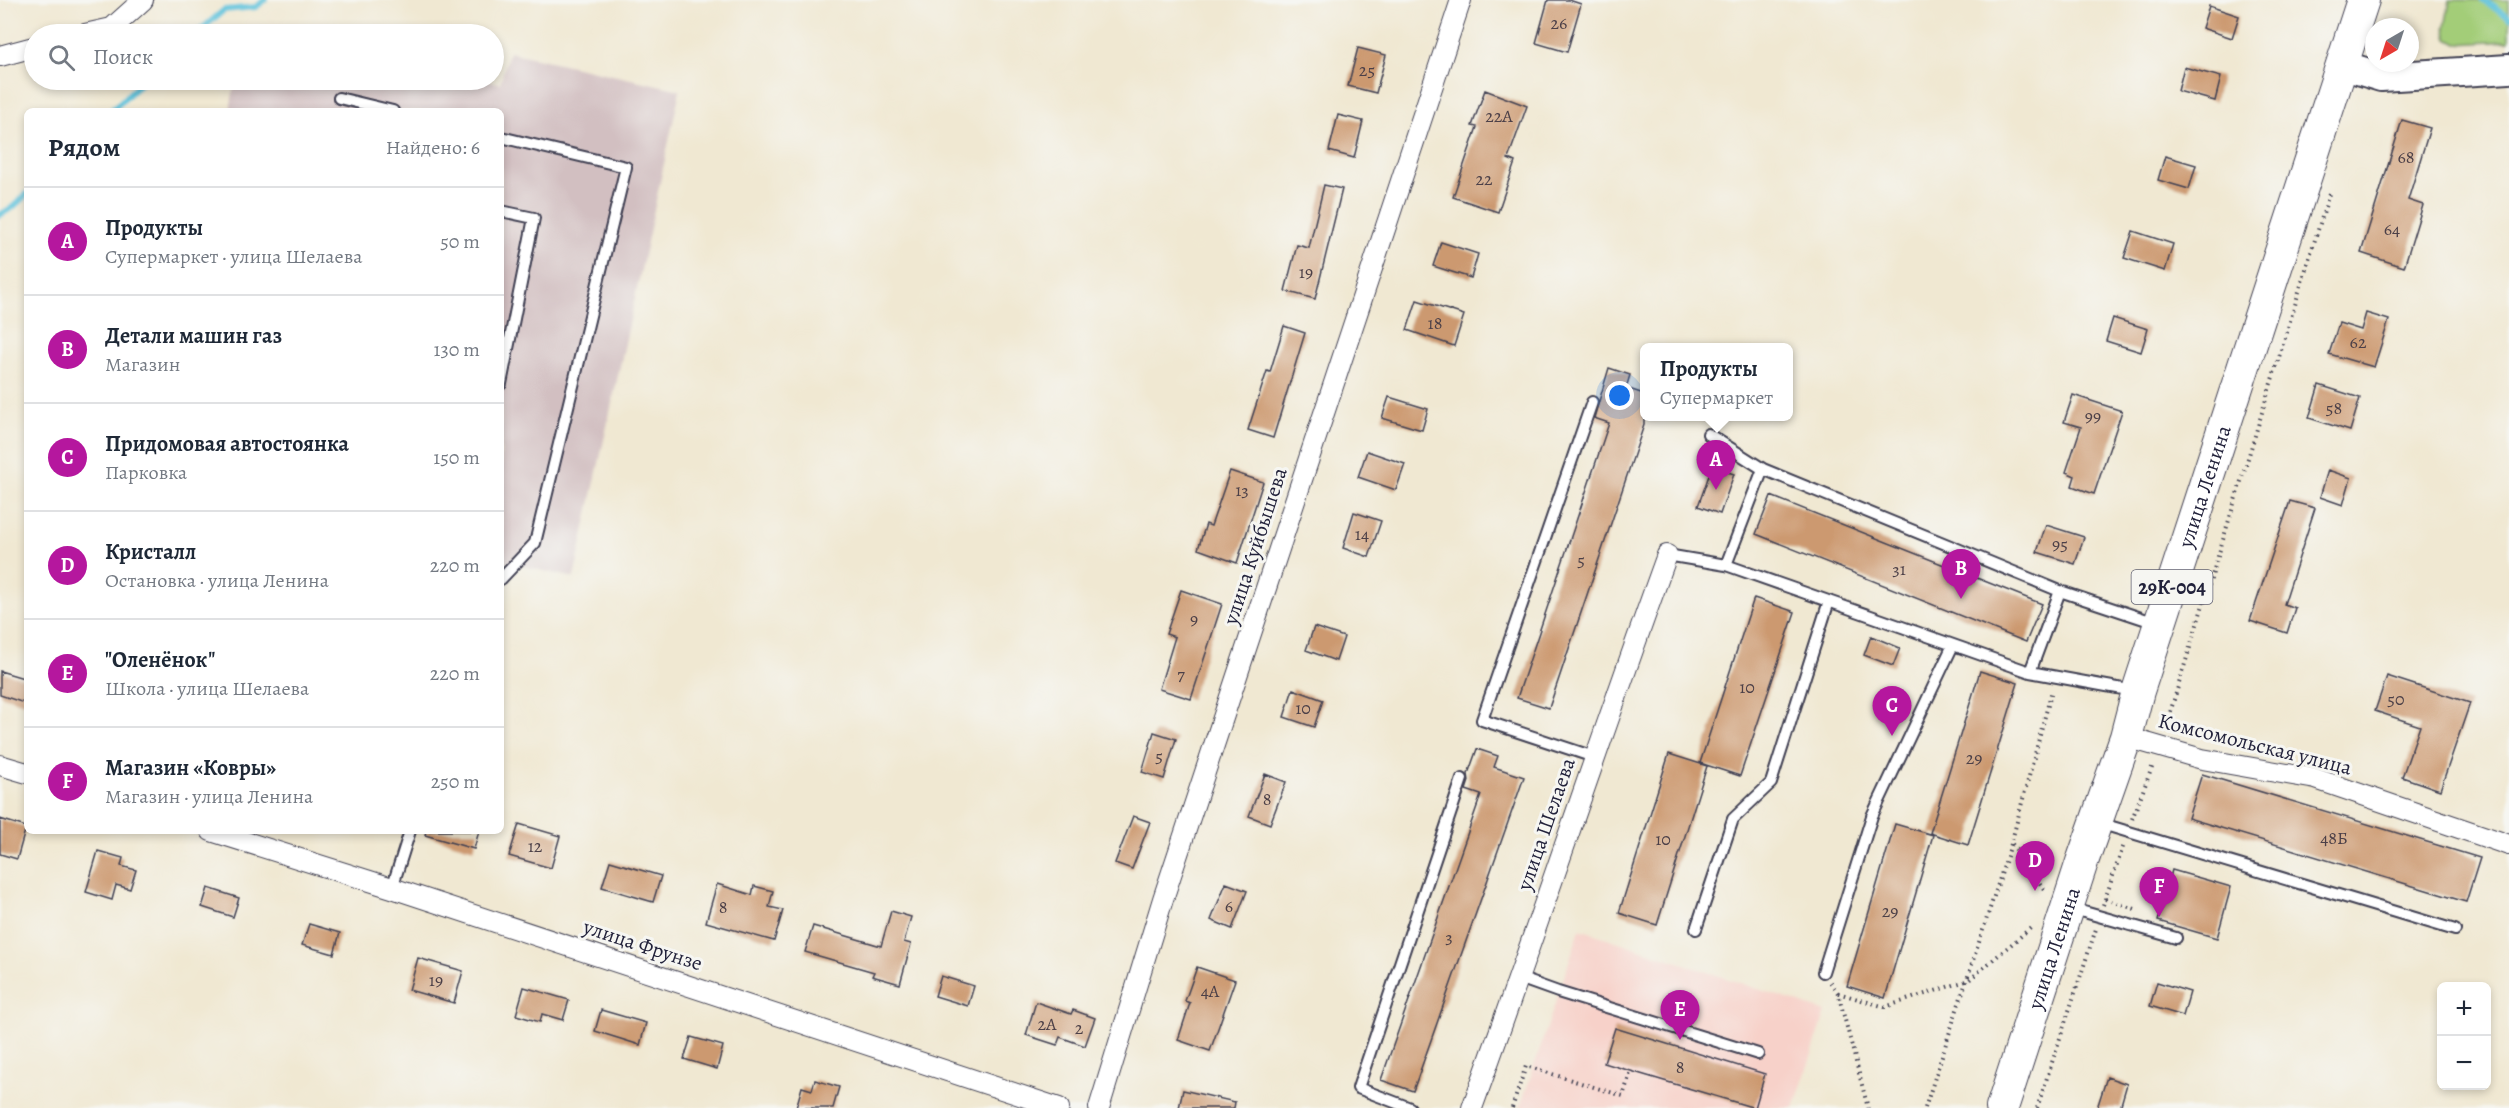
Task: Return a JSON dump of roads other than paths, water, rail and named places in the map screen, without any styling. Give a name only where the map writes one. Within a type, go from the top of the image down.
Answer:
[{"type":"main road","name":"улица Ленина","points":[[2002,1108],[2053,904],[2096,822],[2126,737],[2138,691],[2363,0]]},
{"type":"main road","points":[[2342,65],[2381,77],[2509,69]]},
{"type":"street","points":[[116,24],[143,0]]},
{"type":"street","name":"улица Куйбышева","points":[[1099,1108],[1163,899],[1461,0]]},
{"type":"street","points":[[0,56],[24,50]]},
{"type":"street","name":"улица Шелаева","points":[[1472,1108],[1520,978],[1594,757],[1667,555]]},
{"type":"street","name":"Комсомольская улица","points":[[2126,737],[2202,759],[2316,779],[2509,845]]},
{"type":"street","points":[[0,765],[24,772]]},
{"type":"street","name":"улица Фрунзе","points":[[221,834],[392,888],[1059,1108]]},
{"type":"lane","points":[[339,98],[381,108]]},
{"type":"lane","points":[[504,138],[626,167],[535,543],[504,576]]},
{"type":"lane","points":[[504,212],[534,218],[504,369]]},
{"type":"lane","points":[[1592,402],[1482,720],[1594,757]]},
{"type":"lane","points":[[1708,434],[1763,469],[2060,591],[2160,624]]},
{"type":"lane","points":[[1726,565],[1763,469]]},
{"type":"lane","points":[[1667,555],[1726,565],[2030,672],[2138,691]]},
{"type":"lane","points":[[2030,672],[2060,591]]},
{"type":"lane","points":[[1696,929],[1733,819],[1771,783],[1829,601]]},
{"type":"lane","points":[[1823,972],[1872,816],[1953,645]]},
{"type":"lane","points":[[1410,1108],[1358,1088],[1462,779]]},
{"type":"lane","points":[[2096,822],[2455,930]]},
{"type":"lane","points":[[392,888],[409,834]]},
{"type":"lane","points":[[2053,904],[2100,915],[2176,938]]},
{"type":"lane","points":[[1520,978],[1758,1054]]},
{"type":"waterway","points":[[208,24],[224,10],[256,7],[265,0]]},
{"type":"waterway","points":[[2483,0],[2509,18]]},
{"type":"waterway","points":[[114,108],[133,90]]},
{"type":"waterway","points":[[0,215],[24,197]]},
{"type":"place","name":"Продукты","points":[[1716,490]]},
{"type":"place","name":"Детали машин газ","points":[[1961,599]]},
{"type":"place","name":"Придомовая автостоянка","points":[[1892,736]]},
{"type":"place","name":"Кристалл","points":[[2035,891]]},
{"type":"place","name":"Магазин «Ковры»","points":[[2159,917]]},
{"type":"place","name":"\"Оленёнок\"","points":[[1680,1040]]}]
